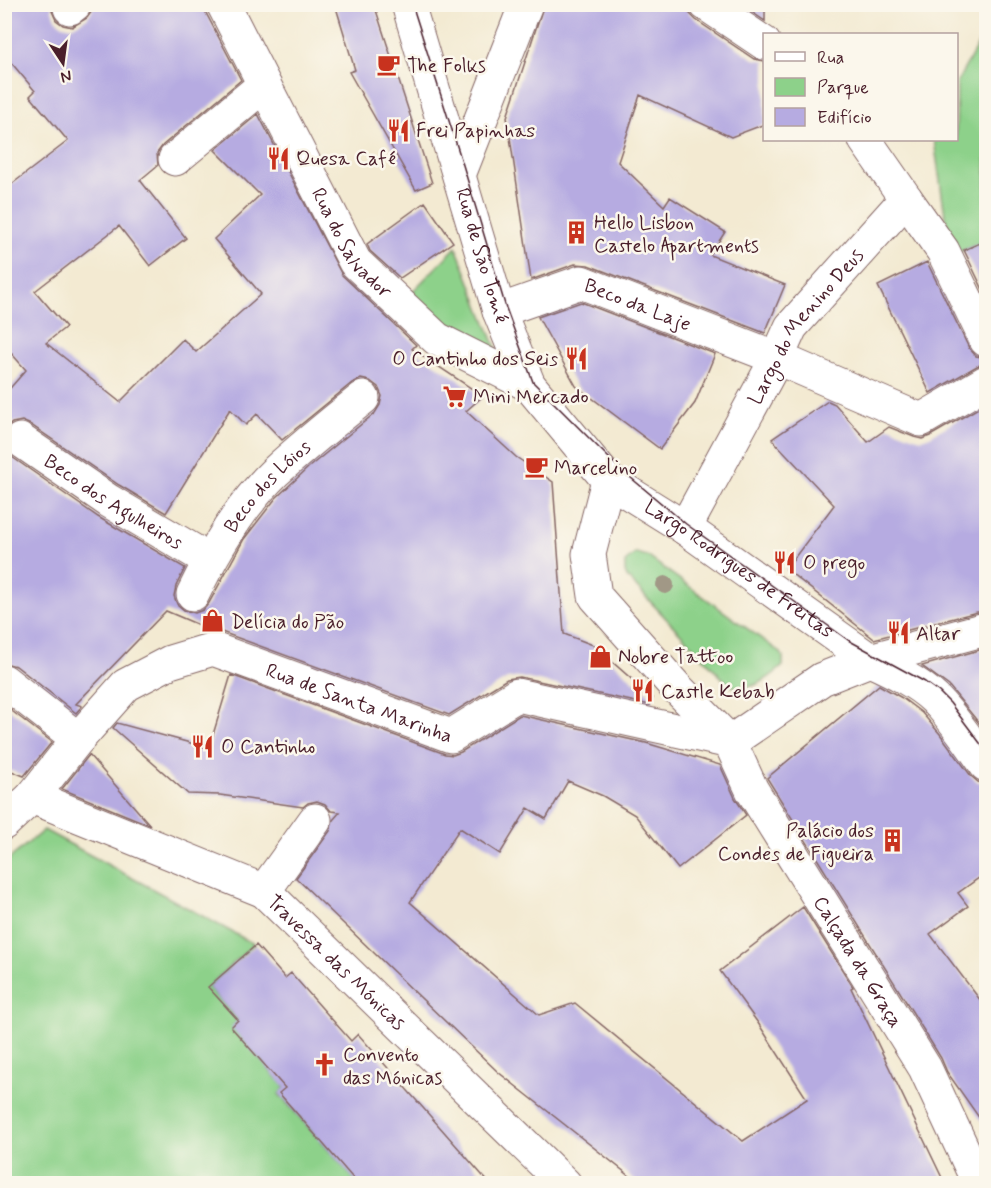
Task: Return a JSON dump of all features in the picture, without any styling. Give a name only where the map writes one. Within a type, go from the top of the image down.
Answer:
[{"type":"street","name":"Rua do Salvador","points":[[223,4],[355,262],[437,339],[529,385]]},
{"type":"street","name":"Rua de São Tomé","points":[[408,4],[499,311],[529,385],[608,480]]},
{"type":"street","points":[[459,175],[526,4]]},
{"type":"street","points":[[706,4],[763,42]]},
{"type":"street","points":[[175,159],[264,85]]},
{"type":"street","points":[[866,141],[943,251],[987,340]]},
{"type":"street","name":"Largo do Menino Deus","points":[[685,528],[777,358],[791,327],[906,199]]},
{"type":"street","name":"Beco da Laje","points":[[499,311],[581,282],[777,358],[921,420],[987,382]]},
{"type":"street","name":"Beco dos Lóios","points":[[193,594],[209,560],[246,505],[273,474],[310,440],[363,398]]},
{"type":"street","name":"Beco dos Agulheiros","points":[[20,440],[110,501],[209,560]]},
{"type":"street","name":"Largo Rodrigues de Freitas","points":[[608,480],[685,528],[870,660],[890,669],[932,696],[987,765]]},
{"type":"street","name":"Calçada da Graça","points":[[608,480],[589,554],[595,596],[675,686],[730,742],[752,790],[925,1068],[979,1184]]},
{"type":"street","points":[[730,742],[822,679],[870,660],[982,630],[987,631]]},
{"type":"street","name":"Rua de Santa Marinha","points":[[78,739],[126,685],[170,662],[213,649],[451,736],[517,695],[730,742]]},
{"type":"street","points":[[4,681],[78,739],[33,797],[4,823]]},
{"type":"street","name":"Travessa das Mónicas","points":[[33,797],[264,891],[565,1184]]},
{"type":"street","name":"Travessa das Mónicas","points":[[264,891],[315,820]]},
{"type":"green space","points":[[986,30],[986,240],[951,256],[934,141],[958,141],[958,80]]},
{"type":"green space","points":[[456,247],[500,358],[404,300]]},
{"type":"green space","points":[[636,553],[647,556],[781,653],[783,666],[758,684],[744,687],[729,685],[627,577],[625,562]]},
{"type":"green space","points":[[44,830],[254,944],[208,987],[238,1020],[232,1027],[285,1088],[279,1094],[355,1180],[350,1184],[5,1183],[4,863]]},
{"type":"building","points":[[4,4],[52,4],[56,20],[72,27],[87,18],[92,11],[93,4],[205,4],[206,13],[241,80],[163,145],[157,153],[158,165],[140,180],[186,238],[150,266],[119,226],[35,291],[66,327],[46,343],[120,402],[183,339],[196,352],[261,294],[214,239],[260,195],[215,150],[258,114],[342,275],[416,345],[412,349],[483,396],[466,411],[516,457],[553,482],[564,634],[593,645],[653,698],[650,705],[520,677],[507,679],[449,715],[219,631],[213,631],[166,611],[76,704],[82,706],[76,713],[16,666],[4,663],[4,450],[98,517],[185,568],[174,596],[177,604],[184,610],[195,613],[203,610],[209,603],[244,539],[276,498],[309,467],[375,413],[382,396],[378,387],[370,381],[361,379],[352,383],[282,440],[257,414],[246,425],[230,409],[166,513],[119,485],[31,425],[22,421],[12,423],[4,430],[4,395],[26,370],[4,345],[4,190],[68,141],[30,96],[35,91],[4,54]]},
{"type":"building","points":[[335,4],[374,4],[432,183],[416,190],[349,72],[355,70]]},
{"type":"building","points":[[544,4],[688,4],[689,13],[696,20],[754,59],[763,61],[763,125],[731,137],[640,95],[618,162],[664,206],[670,197],[725,232],[710,255],[785,285],[765,333],[588,265],[575,264],[531,280],[507,117]]},
{"type":"building","points":[[740,4],[765,4],[765,21]]},
{"type":"building","points":[[425,202],[453,242],[400,278],[370,251],[367,244]]},
{"type":"building","points":[[987,240],[987,298],[964,250]]},
{"type":"building","points":[[927,262],[969,348],[976,356],[987,358],[987,363],[977,366],[930,393],[878,286]]},
{"type":"building","points":[[581,302],[715,354],[695,403],[660,449],[576,386],[538,317]]},
{"type":"building","points":[[828,401],[835,404],[868,442],[889,427],[922,439],[987,403],[987,612],[977,612],[874,639],[786,569],[834,505],[772,439]]},
{"type":"building","points":[[987,649],[987,733],[949,686],[922,666]]},
{"type":"building","points":[[231,675],[445,754],[453,755],[461,752],[520,715],[646,743],[720,765],[735,798],[746,815],[678,869],[635,815],[603,796],[568,781],[546,819],[528,808],[500,854],[460,828],[410,902],[539,1015],[575,1003],[743,1141],[807,1099],[758,1023],[720,971],[803,907],[853,987],[851,988],[945,1184],[640,1184],[498,1072],[296,878],[330,831],[333,820],[340,812],[331,811],[325,804],[317,801],[303,807],[220,795],[188,794],[113,728],[117,723],[209,748]]},
{"type":"building","name":"Palácio dos Condes de Figueira","points":[[879,685],[922,713],[971,776],[978,782],[987,784],[987,872],[958,893],[968,906],[930,934],[987,1009],[987,1129],[947,1072],[941,1058],[767,778]]},
{"type":"building","points":[[4,705],[52,742],[24,776],[4,768]]},
{"type":"building","points":[[89,755],[150,825],[62,789]]},
{"type":"building","name":"Convento das Mónicas","points":[[256,945],[285,978],[291,973],[351,1041],[358,1034],[490,1184],[358,1184],[279,1093],[285,1088],[231,1027],[238,1020],[208,987]]},
{"type":"tram line","points":[[412,4],[506,308],[533,382],[618,467],[686,524],[848,640],[939,692],[986,751]]},
{"type":"place","name":"The Folks","points":[[389,65]]},
{"type":"place","name":"Frei Papinhas","points":[[398,130]]},
{"type":"place","name":"Quesa Café","points":[[278,158]]},
{"type":"place","name":"Hello Lisbon Castelo Apartments","points":[[576,233]]},
{"type":"place","name":"O Cantinho dos Seis","points":[[576,358]]},
{"type":"place","name":"Mini Mercado","points":[[455,396]]},
{"type":"place","name":"Marcelino","points":[[536,467]]},
{"type":"place","name":"O prego","points":[[785,562]]},
{"type":"place","name":"Delícia do Pão","points":[[213,621]]},
{"type":"place","name":"Altar","points":[[898,633]]},
{"type":"place","name":"Nobre Tattoo","points":[[600,656]]},
{"type":"place","name":"Castle Kebab","points":[[643,691]]},
{"type":"place","name":"O Cantinho","points":[[203,746]]},
{"type":"place","name":"Palácio dos Condes de Figueira","points":[[892,841]]},
{"type":"place","name":"Convento das Mónicas","points":[[325,1065]]}]
